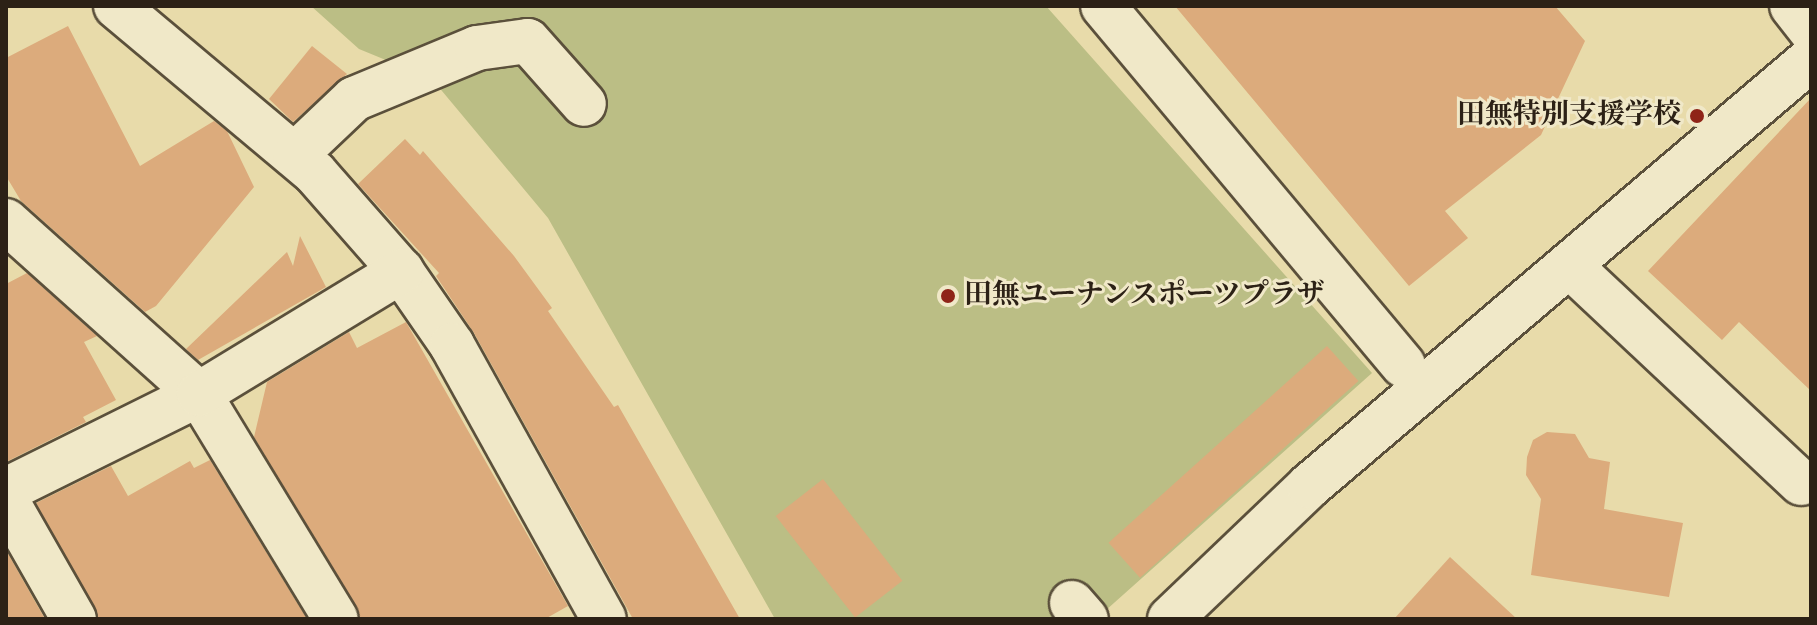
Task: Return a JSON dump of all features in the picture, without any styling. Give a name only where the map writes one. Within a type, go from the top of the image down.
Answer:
[{"type":"street","points":[[116,6],[295,155],[401,271],[452,345],[604,619]]},
{"type":"street","points":[[1103,6],[1403,365]]},
{"type":"street","points":[[1792,6],[1811,30]]},
{"type":"street","points":[[295,155],[354,99],[477,48],[528,41],[584,104]]},
{"type":"street","points":[[1170,619],[1309,486],[1811,59]]},
{"type":"street","points":[[6,221],[199,394],[336,619]]},
{"type":"street","points":[[1570,266],[1801,483]]},
{"type":"street","points":[[6,490],[199,394],[401,271]]},
{"type":"street","points":[[6,500],[74,619]]},
{"type":"green space","name":"田無ユーナンスポーツプラザ","points":[[311,6],[1046,6],[1372,373],[1096,619],[775,619],[548,218],[432,79],[359,49]]},
{"type":"building","points":[[1175,6],[1555,6],[1585,41],[1541,135],[1445,211],[1468,238],[1409,286]]},
{"type":"building","points":[[68,26],[140,166],[214,121],[227,131],[254,187],[156,306],[145,312],[21,201],[6,176],[6,58]]},
{"type":"building","points":[[312,46],[347,74],[293,122],[269,99]]},
{"type":"building","points":[[1811,98],[1811,391],[1739,322],[1722,340],[1648,271]]},
{"type":"building","points":[[405,139],[420,155],[423,151],[514,256],[552,308],[548,311],[614,407],[618,405],[740,619],[633,619],[474,333],[436,276],[439,273],[358,184]]},
{"type":"building","points":[[300,236],[326,287],[198,360],[186,349],[287,252],[293,266]]},
{"type":"building","points":[[27,273],[97,336],[84,342],[116,400],[83,417],[86,422],[6,462],[6,284]]},
{"type":"building","points":[[406,322],[568,606],[545,619],[361,619],[254,437],[267,382],[349,332],[357,348]]},
{"type":"building","points":[[1327,346],[1358,381],[1140,578],[1109,543]]},
{"type":"building","points":[[1547,432],[1575,434],[1589,458],[1610,462],[1604,509],[1683,523],[1669,597],[1531,575],[1541,499],[1526,475],[1527,457],[1533,440]]},
{"type":"building","points":[[210,460],[307,619],[99,619],[36,503],[111,466],[128,496],[190,461],[194,468]]},
{"type":"building","points":[[823,479],[902,581],[855,618],[776,516]]},
{"type":"building","points":[[6,550],[45,619],[6,619]]},
{"type":"building","points":[[1450,557],[1517,619],[1394,619]]},
{"type":"place","name":"田無特別支援学校","points":[[1697,116]]},
{"type":"place","name":"田無ユーナンスポーツプラザ","points":[[948,296]]}]
